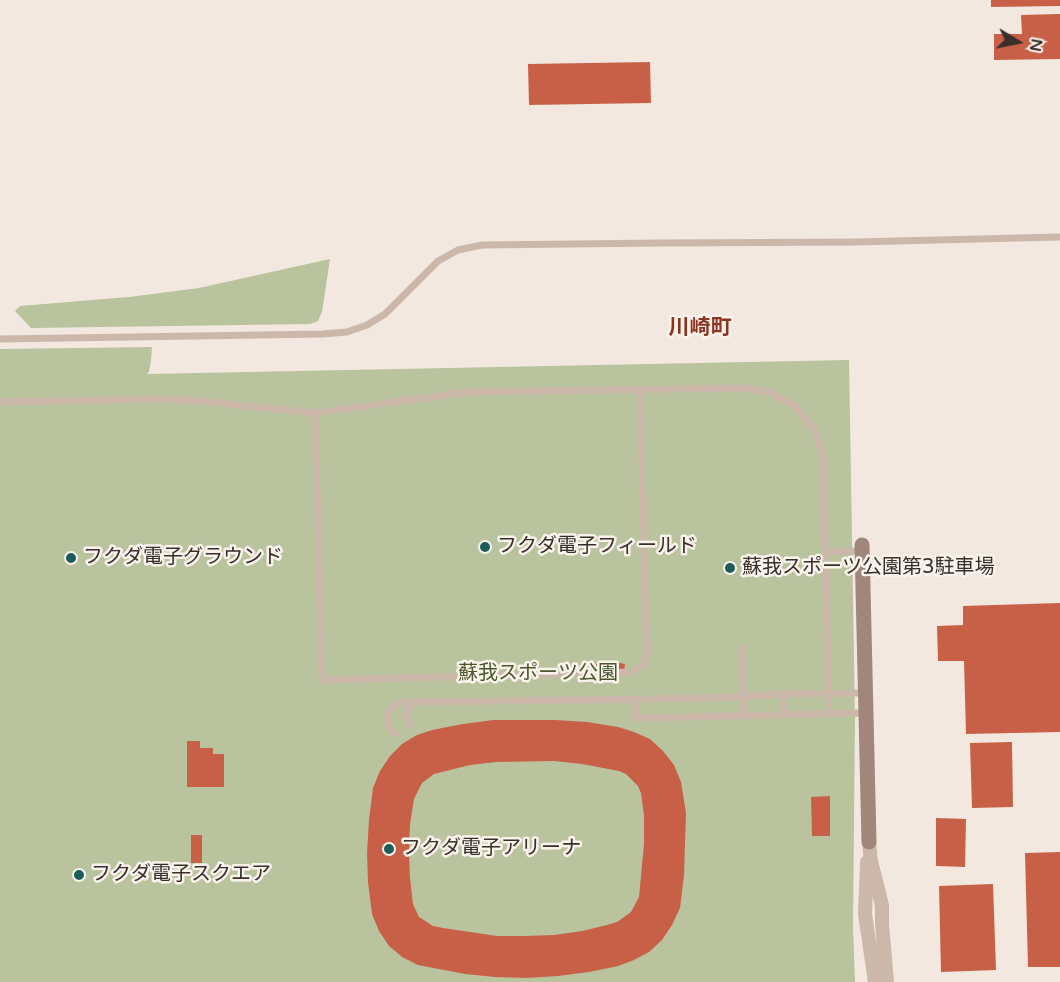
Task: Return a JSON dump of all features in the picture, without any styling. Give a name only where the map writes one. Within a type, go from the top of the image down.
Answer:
[{"type":"street","points":[[862,548],[869,842],[871,861],[882,905],[887,982]]},
{"type":"street","points":[[869,842],[865,906],[875,982]]},
{"type":"street","points":[[865,906],[872,900],[879,901],[882,905]]},
{"type":"lane","points":[[0,339],[347,332],[367,325],[385,314],[438,261],[458,250],[482,245],[868,242],[1060,237]]},
{"type":"lane","points":[[0,402],[166,399],[315,413],[468,392],[743,388],[770,392],[796,407],[814,429],[823,455],[830,714]]},
{"type":"lane","points":[[315,413],[322,680],[632,672],[644,665],[648,653],[640,389]]},
{"type":"lane","points":[[826,552],[862,548]]},
{"type":"lane","points":[[742,648],[743,716]]},
{"type":"lane","points":[[396,734],[391,730],[388,718],[390,709],[399,703],[866,693]]},
{"type":"lane","points":[[782,694],[785,716]]},
{"type":"lane","points":[[635,699],[636,718],[866,713]]},
{"type":"lane","points":[[410,725],[406,712],[414,702]]},
{"type":"green space","points":[[330,259],[322,312],[318,321],[310,324],[31,328],[15,311],[20,306],[129,297],[199,288]]},
{"type":"green space","name":"蘇我スポーツ公園","points":[[152,347],[147,374],[849,360],[855,717],[853,927],[855,982],[0,982],[0,349]]},
{"type":"building","points":[[991,0],[1060,0],[1060,6],[991,7]]},
{"type":"building","points":[[1060,14],[1060,59],[994,60],[994,34],[1022,34],[1021,15]]},
{"type":"building","points":[[650,62],[651,103],[529,105],[528,64]]},
{"type":"building","points":[[1060,603],[1060,732],[966,734],[964,661],[938,661],[937,626],[963,625],[963,606]]},
{"type":"building","points":[[610,661],[625,664],[624,671],[610,668],[597,671],[596,664]]},
{"type":"building","name":"フクダ電子アリーナ","points":[[493,720],[587,722],[634,732],[650,739],[663,751],[674,765],[681,782],[686,813],[684,875],[680,908],[662,940],[649,952],[618,966],[589,972],[526,978],[465,974],[418,965],[402,957],[389,946],[372,914],[368,882],[367,853],[373,788],[380,771],[402,744],[417,735],[432,730]],"holes":[[[554,761],[582,764],[626,774],[638,786],[641,793],[644,844],[639,897],[631,912],[617,922],[582,931],[525,936],[497,936],[443,928],[433,926],[419,917],[413,904],[409,853],[414,799],[422,783],[434,774],[470,765]]]},
{"type":"building","points":[[187,741],[200,741],[200,748],[213,748],[213,754],[224,754],[224,787],[187,787]]},
{"type":"building","points":[[1012,742],[1013,807],[972,808],[970,743]]},
{"type":"building","points":[[830,796],[830,836],[812,836],[811,797]]},
{"type":"building","points":[[936,818],[966,819],[965,867],[936,866]]},
{"type":"building","points":[[191,835],[202,835],[202,863],[191,863]]},
{"type":"building","points":[[1060,852],[1060,967],[1028,967],[1025,853]]},
{"type":"building","points":[[993,884],[996,970],[941,972],[939,886]]},
{"type":"place","name":"フクダ電子フィールド","points":[[485,547]]},
{"type":"place","name":"フクダ電子グラウンド","points":[[71,558]]},
{"type":"place","name":"蘇我スポーツ公園第3駐車場","points":[[730,568]]},
{"type":"place","name":"フクダ電子アリーナ","points":[[389,849]]},
{"type":"place","name":"フクダ電子スクエア","points":[[79,875]]},
{"type":"district","name":"川崎町","points":[[700,328]]}]
